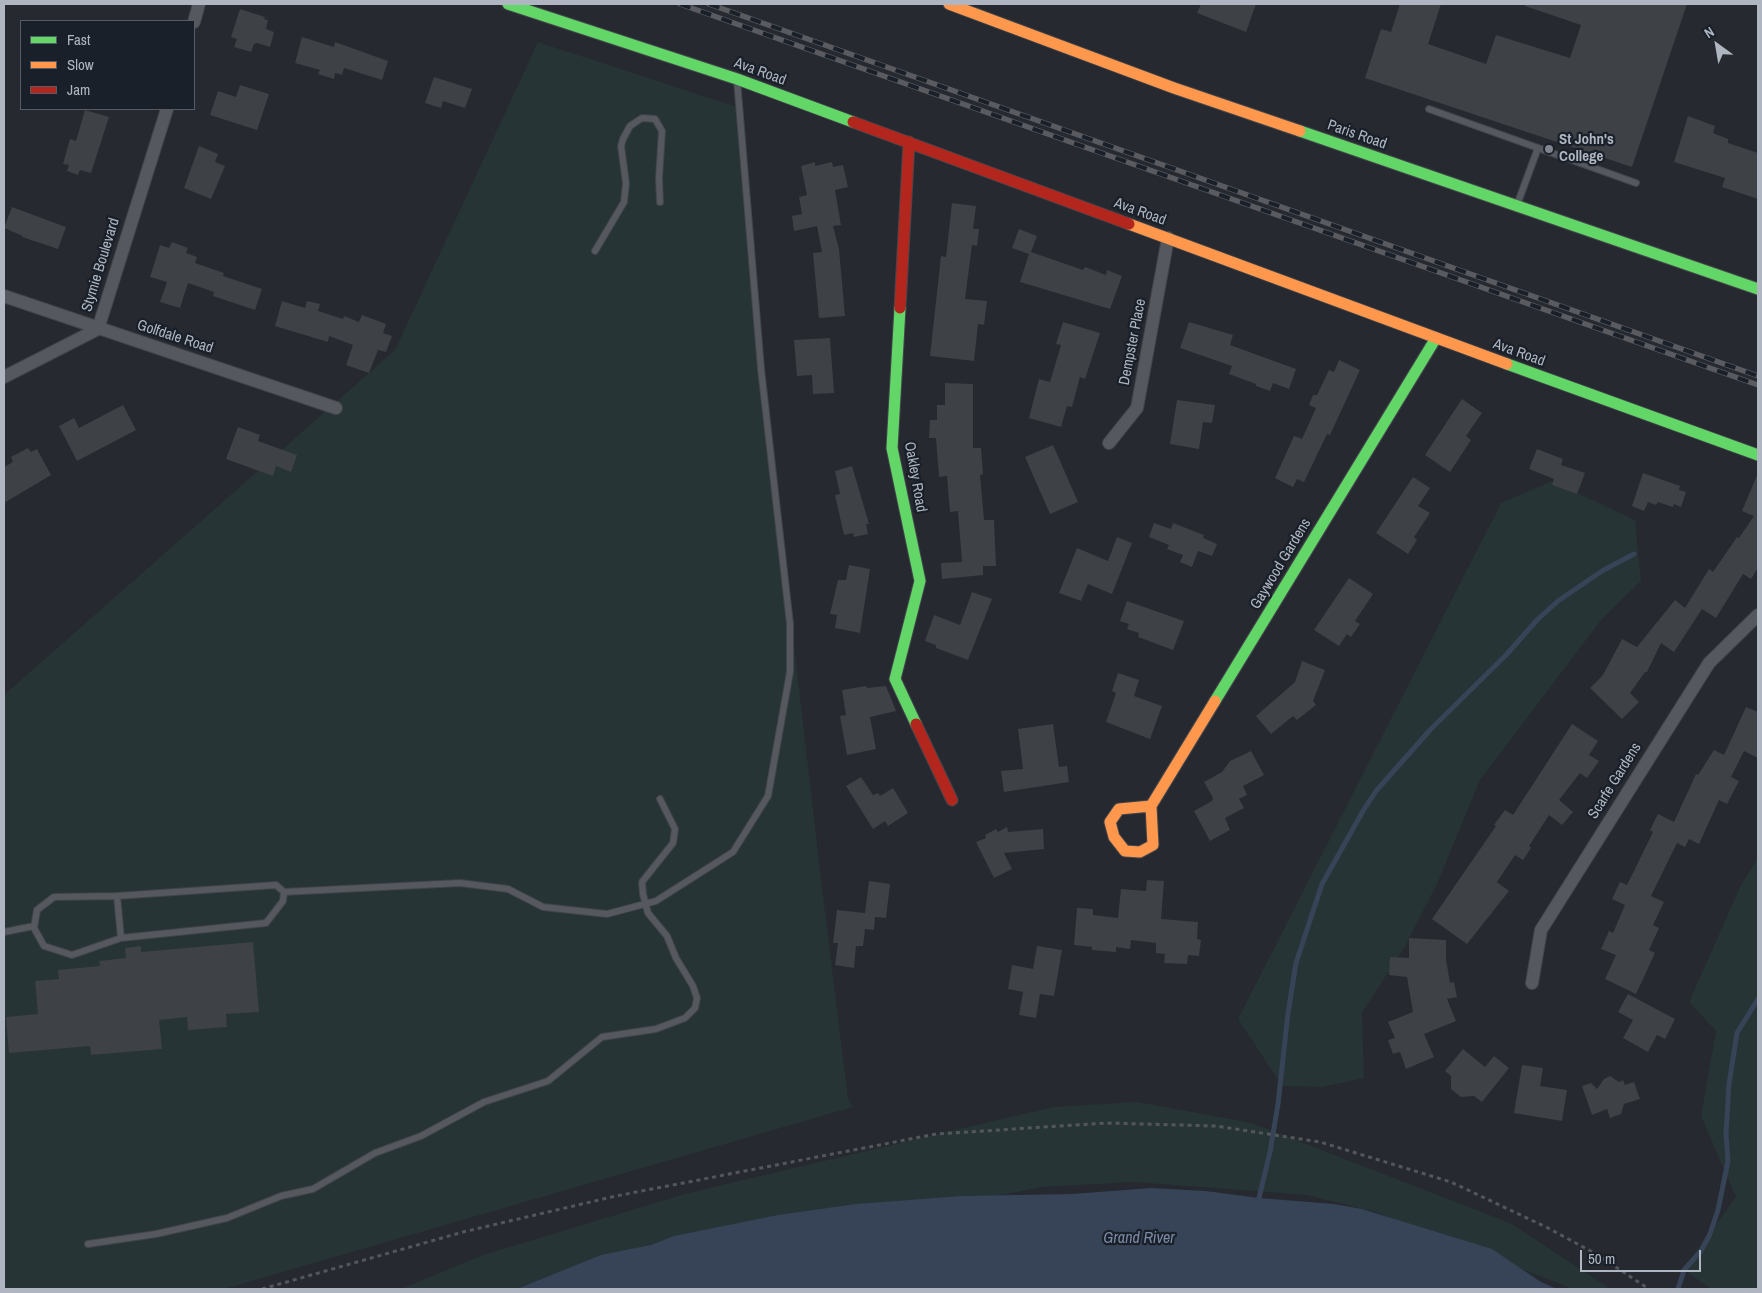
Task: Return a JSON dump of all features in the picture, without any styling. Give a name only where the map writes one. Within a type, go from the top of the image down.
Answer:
[{"type":"street","points":[[195,20],[199,4]]},
{"type":"street","name":"Ava Road","points":[[508,4],[737,79],[1758,455]]},
{"type":"street","name":"Paris Road","points":[[949,4],[1174,88],[1758,289]]},
{"type":"street","name":"Stymie Boulevard","points":[[4,377],[98,329],[167,110]]},
{"type":"street","name":"Oakley Road","points":[[909,142],[892,448],[920,581],[895,679],[952,800]]},
{"type":"street","name":"Dempster Place","points":[[1109,443],[1137,408],[1168,238]]},
{"type":"street","name":"Golfdale Road","points":[[4,296],[336,408]]},
{"type":"street","name":"Gaywood Gardens","points":[[1150,806],[1436,338]]},
{"type":"street","name":"Scarfe Gardens","points":[[1532,983],[1541,930],[1709,663],[1758,615]]},
{"type":"street","points":[[1150,806],[1153,845],[1140,852],[1125,850],[1114,837],[1110,822],[1119,808],[1150,806]]},
{"type":"lane","points":[[284,892],[283,901],[266,923],[121,938],[72,955],[44,946],[34,926],[37,910],[54,897],[117,896],[276,885],[284,892],[460,883],[508,889],[543,907],[607,914],[656,901],[678,888],[733,852],[756,818],[768,796],[790,672],[790,624],[761,369],[737,79]]},
{"type":"lane","points":[[1429,109],[1636,183]]},
{"type":"lane","points":[[595,251],[624,202],[626,183],[621,146],[630,126],[642,118],[655,119],[662,131],[659,178],[660,202]]},
{"type":"lane","points":[[1517,206],[1538,148]]},
{"type":"lane","points":[[88,1244],[156,1234],[227,1218],[281,1196],[313,1189],[375,1153],[421,1136],[484,1102],[548,1081],[602,1037],[656,1029],[685,1018],[695,1008],[697,998],[693,986],[676,958],[667,936],[648,913],[642,882],[673,843],[675,829],[660,799]]},
{"type":"lane","points":[[117,896],[121,938]]},
{"type":"lane","points":[[4,932],[34,926]]},
{"type":"path","points":[[262,1289],[463,1232],[626,1194],[936,1134],[1106,1122],[1216,1126],[1320,1142],[1451,1182],[1556,1232],[1596,1254],[1650,1289]]},
{"type":"shaded area","points":[[538,42],[737,107],[762,368],[821,879],[848,1099],[853,1107],[224,1289],[4,1289],[4,695],[395,350]]},
{"type":"shaded area","points":[[1552,481],[1635,520],[1641,581],[1602,619],[1480,780],[1437,884],[1404,948],[1362,1013],[1364,1078],[1322,1087],[1282,1086],[1238,1019],[1501,503]]},
{"type":"shaded area","points":[[1758,858],[1758,1289],[1711,1289],[1683,1269],[1736,1197],[1701,1116],[1716,1031],[1689,1002],[1741,885]]},
{"type":"shaded area","points":[[1138,1102],[1252,1123],[1510,1223],[1611,1289],[1573,1289],[1375,1212],[1307,1195],[1133,1182],[1042,1187],[785,1237],[538,1289],[401,1289],[483,1255],[688,1193],[1053,1107]]},
{"type":"water","name":"Grand River","points":[[1151,1188],[1206,1191],[1259,1198],[1334,1204],[1362,1209],[1492,1249],[1541,1282],[1557,1289],[517,1289],[601,1255],[651,1245],[674,1236],[778,1215],[856,1204],[962,1196],[1072,1194]]},
{"type":"building","points":[[1201,4],[1256,4],[1246,32],[1197,13]]},
{"type":"building","points":[[1400,4],[1441,4],[1428,44],[1486,64],[1496,35],[1570,58],[1581,25],[1525,6],[1525,4],[1687,4],[1632,167],[1365,78],[1381,29],[1391,32]]},
{"type":"building","points":[[240,9],[265,17],[264,19],[268,20],[266,29],[274,32],[270,47],[257,43],[254,44],[251,52],[234,47],[237,39],[231,37]]},
{"type":"building","points":[[302,37],[334,47],[335,42],[388,61],[382,80],[344,68],[342,75],[335,73],[334,79],[318,74],[320,70],[295,63]]},
{"type":"building","points":[[434,77],[472,89],[465,108],[443,101],[441,108],[425,103]]},
{"type":"building","points":[[240,85],[269,94],[257,130],[210,115],[218,91],[236,97]]},
{"type":"building","points":[[85,110],[109,117],[91,173],[80,170],[78,175],[67,171],[69,165],[63,164],[70,139],[76,141]]},
{"type":"building","points":[[1688,116],[1715,126],[1713,133],[1728,139],[1728,143],[1758,153],[1758,199],[1722,187],[1725,178],[1674,162]]},
{"type":"building","points":[[199,146],[218,154],[215,162],[225,166],[211,199],[184,188]]},
{"type":"building","points":[[815,162],[815,166],[832,162],[833,167],[843,165],[848,187],[835,190],[841,225],[833,226],[839,249],[845,316],[819,318],[813,253],[822,252],[817,226],[794,231],[792,216],[802,214],[799,197],[807,195],[801,166]]},
{"type":"building","points":[[952,203],[976,206],[973,229],[979,229],[977,246],[972,245],[965,299],[987,301],[984,325],[978,324],[974,361],[930,356],[941,256],[946,257]]},
{"type":"building","points":[[12,207],[66,227],[58,249],[22,237],[4,228]]},
{"type":"building","points":[[1019,229],[1037,236],[1031,252],[1083,270],[1085,267],[1106,275],[1107,270],[1122,276],[1110,309],[1020,282],[1029,254],[1012,248]]},
{"type":"building","points":[[172,242],[188,248],[186,253],[197,257],[195,263],[224,273],[223,276],[262,289],[255,310],[213,296],[214,292],[188,283],[180,308],[160,302],[167,282],[150,277],[160,245],[169,248]]},
{"type":"building","points":[[282,301],[305,308],[307,301],[320,304],[318,311],[343,319],[344,316],[359,322],[362,315],[386,324],[383,333],[392,336],[386,352],[378,350],[369,373],[346,365],[353,345],[329,336],[328,342],[275,326]]},
{"type":"building","points":[[1063,322],[1100,333],[1085,379],[1080,377],[1072,407],[1067,406],[1061,427],[1029,418],[1039,379],[1050,382],[1061,345],[1056,344]]},
{"type":"building","points":[[1189,322],[1233,335],[1230,345],[1296,369],[1289,389],[1273,383],[1270,391],[1256,386],[1256,384],[1229,374],[1232,366],[1180,348]]},
{"type":"building","points":[[830,338],[834,393],[813,394],[812,375],[797,376],[794,340]]},
{"type":"building","points":[[1339,360],[1360,370],[1330,435],[1327,434],[1304,482],[1297,479],[1293,487],[1275,478],[1294,436],[1302,439],[1316,408],[1309,405],[1313,395],[1317,395],[1329,370],[1334,372]]},
{"type":"building","points":[[945,383],[973,384],[973,448],[981,448],[983,474],[980,475],[984,520],[994,520],[996,566],[983,566],[983,575],[942,579],[941,563],[962,562],[958,511],[950,512],[947,476],[939,477],[936,438],[929,438],[930,420],[937,420],[937,405],[945,405]]},
{"type":"building","points":[[1462,399],[1482,413],[1466,436],[1471,440],[1450,472],[1425,455]]},
{"type":"building","points":[[1177,400],[1215,405],[1212,423],[1203,422],[1199,449],[1170,444]]},
{"type":"building","points":[[123,405],[136,430],[77,461],[59,426],[74,418],[79,428]]},
{"type":"building","points":[[238,427],[260,435],[258,441],[297,455],[291,472],[276,466],[273,476],[226,459]]},
{"type":"building","points":[[1053,445],[1078,502],[1050,514],[1025,457]]},
{"type":"building","points":[[28,448],[31,452],[37,449],[51,475],[4,503],[4,467],[13,462],[11,457]]},
{"type":"building","points":[[1537,449],[1563,459],[1561,465],[1585,473],[1577,494],[1552,485],[1554,479],[1529,469]]},
{"type":"building","points":[[852,466],[869,524],[866,524],[868,534],[854,537],[853,533],[844,535],[835,495],[840,494],[835,471]]},
{"type":"building","points":[[1643,473],[1680,486],[1679,490],[1686,492],[1681,507],[1674,504],[1673,507],[1658,502],[1656,505],[1648,502],[1644,511],[1632,506]]},
{"type":"building","points":[[1758,473],[1758,568],[1751,579],[1743,574],[1716,618],[1702,609],[1674,652],[1661,643],[1647,672],[1645,672],[1630,693],[1639,702],[1622,719],[1590,688],[1603,675],[1622,639],[1637,647],[1675,600],[1685,608],[1709,569],[1713,572],[1754,516],[1742,511]]},
{"type":"building","points":[[1413,477],[1430,488],[1418,506],[1430,513],[1414,537],[1417,540],[1408,554],[1376,533]]},
{"type":"building","points":[[1154,523],[1171,529],[1173,523],[1204,535],[1203,538],[1217,544],[1212,556],[1198,551],[1192,567],[1180,562],[1183,555],[1167,549],[1169,545],[1149,537]]},
{"type":"building","points":[[1117,537],[1132,543],[1112,594],[1088,584],[1081,601],[1059,593],[1077,548],[1108,561]]},
{"type":"building","points":[[849,565],[870,569],[860,633],[835,628],[837,615],[830,614],[838,580],[846,580]]},
{"type":"building","points":[[1349,578],[1373,594],[1355,621],[1360,624],[1351,637],[1347,634],[1339,646],[1314,630]]},
{"type":"building","points":[[972,592],[992,599],[968,660],[936,648],[936,645],[925,641],[934,615],[960,625]]},
{"type":"building","points":[[1127,601],[1184,621],[1173,650],[1138,637],[1139,633],[1127,629],[1129,624],[1120,621]]},
{"type":"building","points":[[1302,661],[1325,670],[1313,701],[1316,705],[1297,720],[1293,716],[1271,734],[1256,716],[1295,682]]},
{"type":"building","points":[[1118,673],[1139,680],[1134,696],[1162,706],[1150,739],[1106,722],[1116,693],[1112,691]]},
{"type":"building","points":[[866,686],[867,688],[886,686],[896,711],[870,717],[876,749],[847,755],[840,716],[846,715],[842,690]]},
{"type":"building","points":[[1746,707],[1758,712],[1758,758],[1744,751],[1731,777],[1739,781],[1727,804],[1719,800],[1699,844],[1689,839],[1685,847],[1677,843],[1651,896],[1664,902],[1653,925],[1659,928],[1649,950],[1655,953],[1636,994],[1605,979],[1616,955],[1601,949],[1609,931],[1613,933],[1625,905],[1612,899],[1620,882],[1627,885],[1653,832],[1650,830],[1658,814],[1674,822],[1696,774],[1698,775],[1714,750],[1724,755]]},
{"type":"building","points":[[1053,724],[1059,767],[1067,766],[1069,782],[1004,792],[1001,771],[1023,769],[1018,729]]},
{"type":"building","points":[[1572,724],[1598,741],[1589,755],[1599,761],[1587,778],[1580,773],[1559,800],[1573,812],[1562,825],[1549,815],[1529,846],[1531,848],[1523,860],[1515,855],[1497,882],[1509,891],[1467,944],[1432,919],[1505,810],[1513,815]]},
{"type":"building","points":[[1251,751],[1264,775],[1243,786],[1247,795],[1239,799],[1244,808],[1225,818],[1230,830],[1210,841],[1194,811],[1212,801],[1213,798],[1204,782],[1222,772],[1230,761]]},
{"type":"building","points":[[861,777],[873,795],[878,793],[880,796],[893,788],[908,813],[888,826],[885,821],[873,829],[846,786]]},
{"type":"building","points":[[1007,827],[1008,832],[1043,829],[1044,849],[1004,853],[1012,869],[994,878],[976,842],[986,838],[985,835],[996,829],[998,832]]},
{"type":"building","points":[[1147,880],[1164,881],[1161,919],[1198,922],[1197,939],[1201,940],[1199,956],[1188,955],[1187,964],[1164,963],[1165,954],[1156,953],[1156,943],[1131,940],[1130,949],[1116,947],[1116,952],[1092,950],[1092,947],[1074,945],[1077,908],[1093,909],[1093,915],[1118,918],[1121,889],[1146,891]]},
{"type":"building","points":[[869,881],[890,884],[886,918],[875,917],[874,930],[865,929],[863,946],[856,946],[854,968],[835,965],[838,943],[833,943],[837,910],[865,913]]},
{"type":"building","points":[[1409,938],[1446,940],[1446,959],[1450,983],[1454,982],[1457,997],[1447,999],[1456,1021],[1424,1034],[1434,1057],[1406,1069],[1400,1052],[1393,1054],[1388,1040],[1395,1038],[1388,1022],[1413,1012],[1407,977],[1389,975],[1390,957],[1409,958]]},
{"type":"building","points":[[253,942],[259,1012],[226,1014],[227,1027],[188,1030],[187,1017],[159,1020],[162,1049],[91,1055],[90,1046],[9,1053],[6,1017],[38,1014],[35,981],[59,979],[58,970],[100,966],[99,961],[126,958],[125,948],[141,946],[141,952]]},
{"type":"building","points":[[1037,946],[1062,950],[1054,996],[1040,994],[1036,1018],[1019,1015],[1023,992],[1008,989],[1012,965],[1033,969]]},
{"type":"building","points":[[1628,994],[1675,1019],[1665,1039],[1657,1035],[1648,1052],[1623,1038],[1633,1020],[1618,1012]]},
{"type":"building","points":[[1463,1049],[1485,1067],[1494,1056],[1509,1068],[1482,1102],[1474,1096],[1461,1097],[1451,1089],[1451,1076],[1445,1071]]},
{"type":"building","points":[[1522,1065],[1543,1068],[1540,1086],[1567,1090],[1562,1121],[1514,1113]]},
{"type":"building","points":[[1610,1076],[1619,1082],[1623,1080],[1625,1085],[1634,1082],[1640,1099],[1624,1104],[1621,1114],[1610,1118],[1607,1109],[1592,1115],[1582,1086],[1591,1083],[1597,1089],[1604,1079]]},
{"type":"waterway","points":[[1259,1198],[1270,1152],[1278,1104],[1288,1013],[1296,963],[1322,884],[1363,811],[1376,791],[1430,730],[1506,655],[1538,619],[1558,601],[1602,571],[1634,554]]},
{"type":"waterway","points":[[1678,1289],[1684,1270],[1701,1251],[1710,1234],[1718,1210],[1728,1161],[1726,1134],[1729,1084],[1737,1033],[1758,999]]},
{"type":"railway","points":[[680,4],[1758,385]]},
{"type":"railway","points":[[709,4],[1758,376]]},
{"type":"traffic: fast","points":[[508,4],[737,79],[853,122]]},
{"type":"traffic: fast","points":[[1300,131],[1758,289]]},
{"type":"traffic: fast","points":[[900,308],[892,448],[920,581],[895,679],[916,724]]},
{"type":"traffic: fast","points":[[1215,701],[1436,338]]},
{"type":"traffic: fast","points":[[1507,364],[1758,455]]},
{"type":"traffic: slow","points":[[949,4],[1174,88],[1300,131]]},
{"type":"traffic: slow","points":[[1129,224],[1507,364]]},
{"type":"traffic: slow","points":[[1151,806],[1119,809],[1110,822],[1114,837],[1125,851],[1140,852],[1153,845],[1151,806],[1215,701]]},
{"type":"traffic: jam","points":[[853,122],[1129,224]]},
{"type":"traffic: jam","points":[[900,308],[909,142]]},
{"type":"traffic: jam","points":[[916,724],[952,800]]},
{"type":"place","name":"St John's College","points":[[1549,149]]}]
